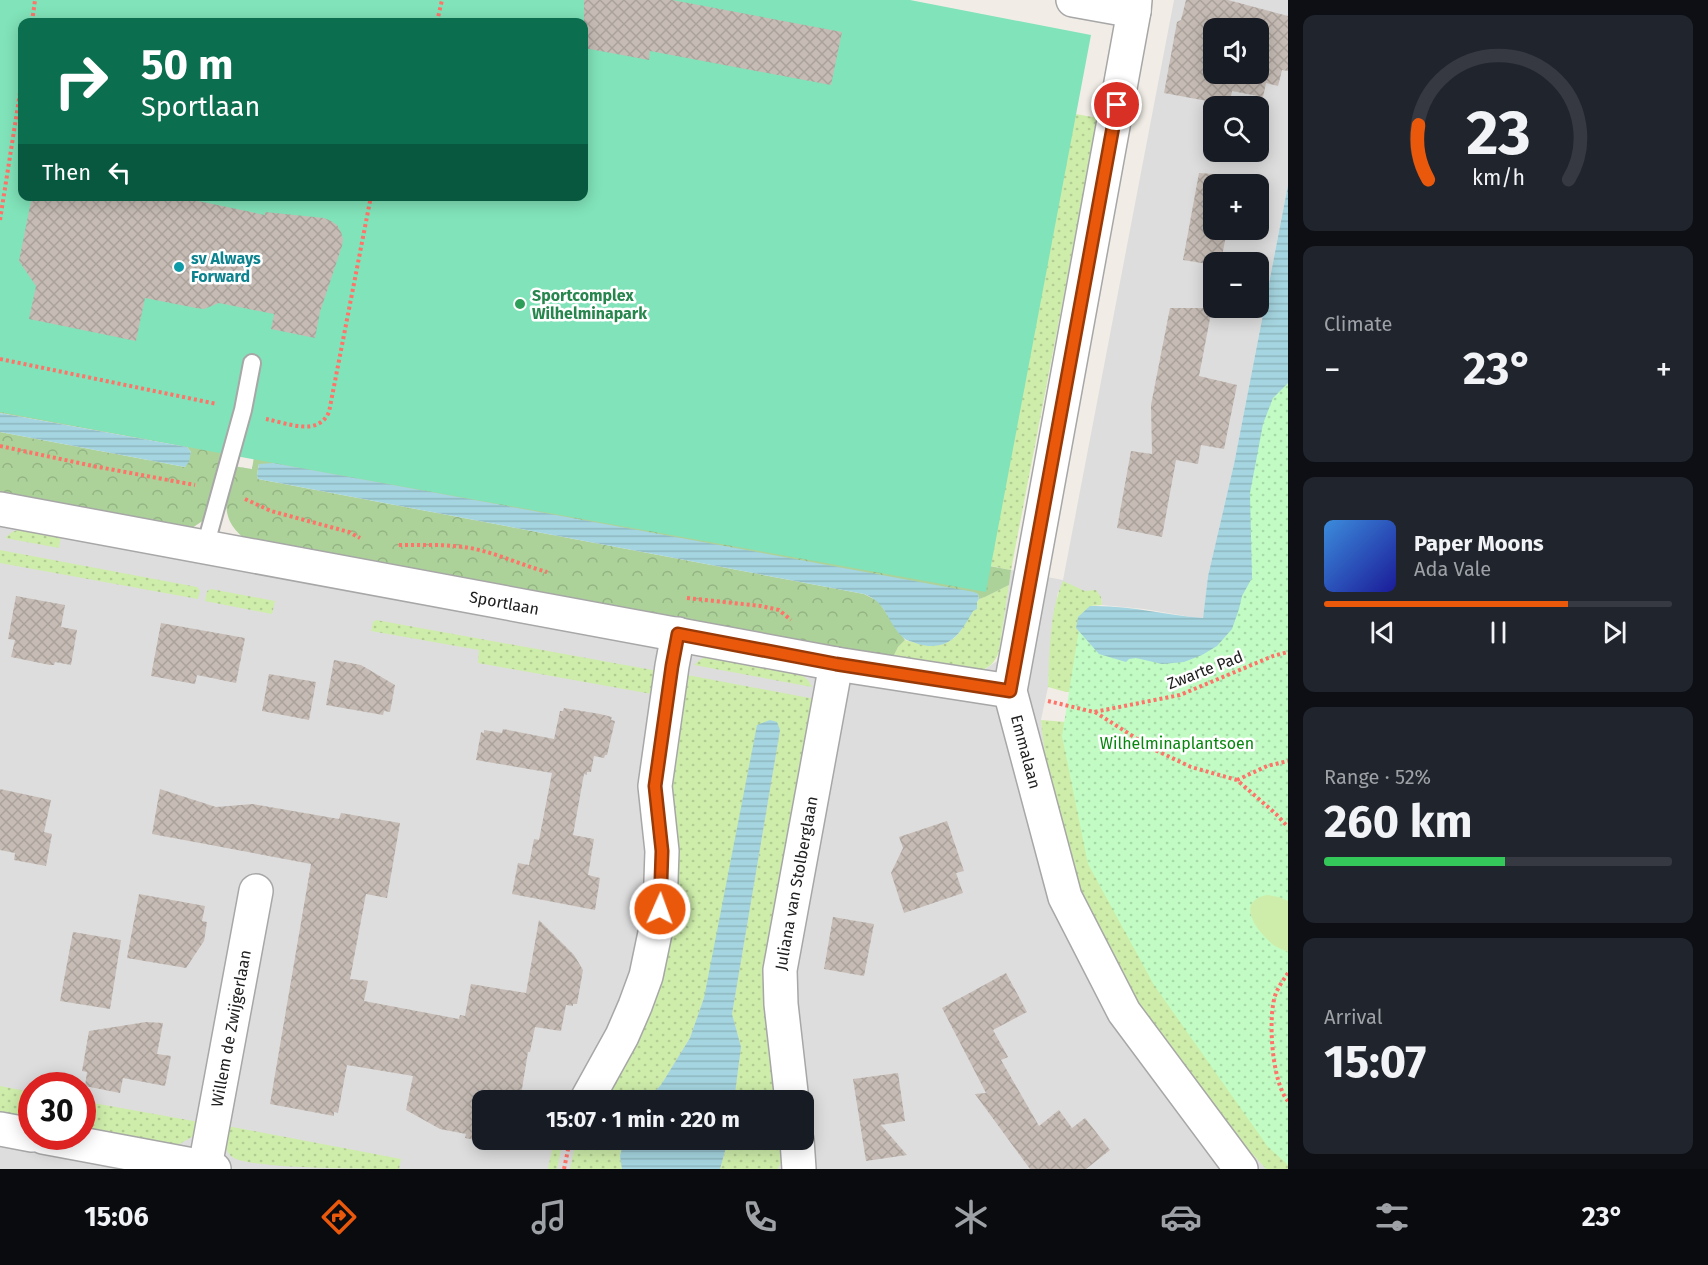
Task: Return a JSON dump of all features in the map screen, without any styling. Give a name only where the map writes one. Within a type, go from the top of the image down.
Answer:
[{"type":"street","points":[[1073,0],[1135,6]]},
{"type":"street","name":"Emmalaan","points":[[1135,6],[1010,691],[1065,897],[1124,1012],[1241,1169]]},
{"type":"street","name":"Sportlaan","points":[[0,509],[836,664],[1010,691]]},
{"type":"street","points":[[592,1090],[622,1036],[635,1006],[646,976],[660,909],[662,851],[655,786],[678,634]]},
{"type":"street","name":"Juliana van Stolberglaan","points":[[791,1090],[781,1004],[780,970],[836,664]]},
{"type":"street","name":"Willem de Zwijgerlaan","points":[[96,1147],[210,1168],[256,891]]},
{"type":"street","points":[[0,1129],[18,1132]]},
{"type":"street","points":[[798,1150],[799,1169]]},
{"type":"lane","points":[[205,547],[242,412],[252,363]]},
{"type":"path","points":[[33,18],[35,0]]},
{"type":"path","points":[[438,18],[442,0]]},
{"type":"path","points":[[0,220],[18,118]]},
{"type":"path","points":[[0,359],[310,428],[326,419],[329,412],[370,201]]},
{"type":"path","points":[[0,446],[179,483],[221,489],[271,511],[349,532],[365,540]]},
{"type":"path","points":[[398,544],[471,549],[549,572]]},
{"type":"path","points":[[678,597],[779,610],[789,617],[802,639],[798,657]]},
{"type":"path","name":"Zwarte Pad","points":[[1237,780],[1191,766],[1153,749],[1094,712],[1180,695],[1273,656],[1288,652]]},
{"type":"path","points":[[1288,756],[1287,761],[1268,766],[1237,780],[1288,827]]},
{"type":"path","points":[[1288,973],[1276,994],[1272,1045],[1275,1070],[1288,1101]]},
{"type":"path","points":[[564,1169],[568,1150]]},
{"type":"shaded area","points":[[1174,0],[1288,0],[1288,185],[1269,283],[1269,252],[1203,252],[1203,318],[1262,318],[1234,464],[1208,576],[1203,619],[1144,609],[1102,605],[1101,597],[1085,591],[1058,592],[1052,627],[1048,687],[1041,720],[1048,778],[1232,1132],[1266,1169],[0,1169],[0,495],[981,672],[997,661],[1011,570],[1063,580]]},
{"type":"green space","name":"Sportcomplex Wilhelminapark","points":[[0,0],[910,0],[1091,35],[986,592],[0,412]]},
{"type":"green space","points":[[1070,113],[1098,118],[1011,570],[986,565]]},
{"type":"green space","name":"Wilhelminaplantsoen","points":[[1288,297],[1288,1165],[1268,1147],[1154,985],[1088,864],[1062,736],[1081,617],[1204,634]]},
{"type":"green space","points":[[0,388],[218,442],[222,458],[207,518],[189,530],[0,496],[0,432],[185,467],[191,452],[187,447],[0,413]]},
{"type":"green space","points":[[258,432],[1011,570],[1009,585],[979,599],[978,594],[259,464],[258,479],[864,594],[878,601],[905,640],[898,647],[892,659],[250,543],[232,526],[226,509],[233,466],[252,469]]},
{"type":"green space","points":[[24,528],[61,535],[59,548],[5,538],[12,532]]},
{"type":"green space","points":[[0,550],[197,587],[200,591],[198,599],[0,563]]},
{"type":"green space","points":[[1063,581],[1085,591],[1096,590],[1101,597],[1102,605],[1090,606],[1288,638],[1122,692],[1066,692],[1048,687],[1053,619]]},
{"type":"green space","points":[[1009,585],[998,655],[986,669],[978,672],[892,659],[898,647],[905,640],[935,645],[953,639],[965,624],[979,599]]},
{"type":"green space","points":[[211,589],[275,601],[272,614],[205,601],[207,591]]},
{"type":"green space","points":[[376,620],[658,671],[652,694],[478,663],[479,650],[371,631],[373,622]]},
{"type":"green space","points":[[710,656],[796,671],[808,680],[812,687],[694,665]]},
{"type":"green space","points":[[687,675],[815,699],[781,1090],[735,1090],[741,1047],[732,1014],[780,730],[704,998],[690,1038],[656,1090],[606,1090],[631,1048],[670,772]]},
{"type":"green space","points":[[1041,720],[1104,725],[1288,1111],[1288,1169],[1266,1169],[1210,1105],[1159,1036],[1135,1000],[1114,962],[1095,924],[1074,871],[1052,787]]},
{"type":"green space","points":[[1267,895],[1288,901],[1288,952],[1274,946],[1260,931],[1251,916],[1252,903],[1257,898]]},
{"type":"green space","points":[[0,1086],[18,1089],[18,1121],[0,1118]]},
{"type":"green space","points":[[96,1104],[199,1122],[192,1137],[174,1147],[96,1135]]},
{"type":"green space","points":[[227,1126],[401,1159],[399,1169],[311,1168],[243,1161],[232,1157],[227,1150],[225,1139]]},
{"type":"green space","points":[[552,1150],[561,1150],[557,1169],[548,1169]]},
{"type":"green space","points":[[574,1150],[622,1150],[622,1169],[570,1169]]},
{"type":"green space","points":[[725,1150],[784,1150],[778,1169],[720,1169]]},
{"type":"water","points":[[1288,185],[1288,383],[1273,398],[1263,424],[1250,493],[1252,578],[1242,596],[1232,629],[1217,646],[1184,662],[1162,664],[1136,658],[1126,662],[1099,654],[1076,628],[1078,617],[1090,606],[1119,607],[1203,618],[1208,576],[1234,464],[1262,318],[1269,318],[1269,283]]},
{"type":"water","points":[[0,413],[187,447],[191,452],[189,462],[185,467],[0,432]]},
{"type":"water","points":[[273,463],[974,592],[978,594],[979,599],[977,609],[973,611],[952,640],[937,646],[918,644],[905,639],[894,627],[878,602],[864,594],[258,479],[259,464]]},
{"type":"water","points":[[770,720],[777,722],[780,730],[732,1014],[741,1047],[735,1090],[656,1090],[690,1038],[704,998],[757,725]]},
{"type":"water","points":[[622,1150],[725,1150],[720,1169],[622,1169]]},
{"type":"building","points":[[584,0],[672,0],[842,32],[831,85],[650,51],[649,60],[588,49],[588,18],[584,18]]},
{"type":"building","points":[[1186,0],[1228,0],[1288,16],[1288,71],[1282,70],[1278,86],[1269,84],[1269,18],[1203,18],[1203,84],[1266,84],[1263,96],[1232,91],[1231,96],[1203,96],[1203,100],[1164,93],[1177,22],[1181,20]]},
{"type":"building","points":[[1199,173],[1214,174],[1203,174],[1203,240],[1225,240],[1223,252],[1203,252],[1203,263],[1183,260]]},
{"type":"building","name":"sv Always Forward","points":[[31,201],[198,201],[265,215],[265,212],[324,218],[337,225],[343,239],[320,312],[315,338],[271,329],[274,314],[219,303],[204,309],[145,298],[136,341],[29,319],[36,286],[19,261]]},
{"type":"building","points":[[1170,308],[1203,308],[1203,318],[1210,318],[1199,376],[1237,385],[1224,449],[1201,445],[1198,464],[1176,460],[1162,537],[1117,528],[1131,451],[1152,454],[1151,405]]},
{"type":"building","points":[[16,596],[65,605],[61,627],[77,630],[71,665],[55,662],[54,665],[50,665],[11,657],[15,640],[8,639]]},
{"type":"building","points":[[161,623],[245,638],[236,683],[197,675],[195,684],[151,676]]},
{"type":"building","points":[[334,660],[361,665],[395,685],[390,712],[384,711],[383,715],[326,705]]},
{"type":"building","points":[[269,674],[316,682],[309,720],[262,711]]},
{"type":"building","points":[[564,708],[612,717],[611,720],[615,721],[607,755],[604,758],[594,756],[591,772],[584,774],[573,835],[594,839],[588,875],[600,878],[595,910],[512,894],[518,863],[529,865],[534,839],[539,840],[552,773],[476,760],[481,732],[484,733],[484,730],[502,733],[503,729],[554,739],[560,711]]},
{"type":"building","points":[[0,789],[51,800],[44,832],[52,834],[46,866],[14,860],[15,853],[0,850]]},
{"type":"building","points":[[160,789],[216,807],[253,804],[339,819],[341,813],[400,823],[387,898],[366,894],[350,979],[368,981],[364,1001],[459,1019],[460,1015],[465,1016],[471,984],[526,993],[539,920],[574,955],[583,970],[577,1004],[566,1005],[561,1031],[535,1027],[522,1090],[472,1090],[472,1139],[465,1138],[466,1134],[440,1129],[406,1110],[413,1076],[347,1065],[338,1113],[334,1112],[334,1116],[270,1104],[311,864],[152,834]]},
{"type":"building","points":[[947,821],[964,871],[956,873],[963,893],[904,913],[891,873],[903,848],[899,837]]},
{"type":"building","points":[[139,894],[205,906],[202,921],[207,922],[204,941],[186,968],[127,958]]},
{"type":"building","points":[[833,917],[874,924],[864,976],[824,969]]},
{"type":"building","points":[[73,932],[121,940],[110,1009],[60,1001]]},
{"type":"building","points":[[1006,973],[1027,1012],[993,1030],[1008,1057],[1001,1060],[1039,1126],[1059,1110],[1072,1128],[1085,1118],[1110,1150],[1086,1169],[1030,1169],[975,1094],[986,1093],[942,1008]]},
{"type":"building","points":[[146,1022],[163,1023],[157,1054],[171,1056],[165,1086],[123,1078],[120,1093],[96,1088],[96,1072],[82,1071],[89,1031]]},
{"type":"building","points":[[898,1073],[905,1121],[881,1125],[907,1155],[866,1161],[853,1079]]},
{"type":"place","name":"sv Always Forward","points":[[179,267]]},
{"type":"place","name":"Sportcomplex Wilhelminapark","points":[[520,304]]},
{"type":"route","points":[[660,909],[662,851],[655,786],[678,634],[836,664],[1010,691],[1117,105]]}]
